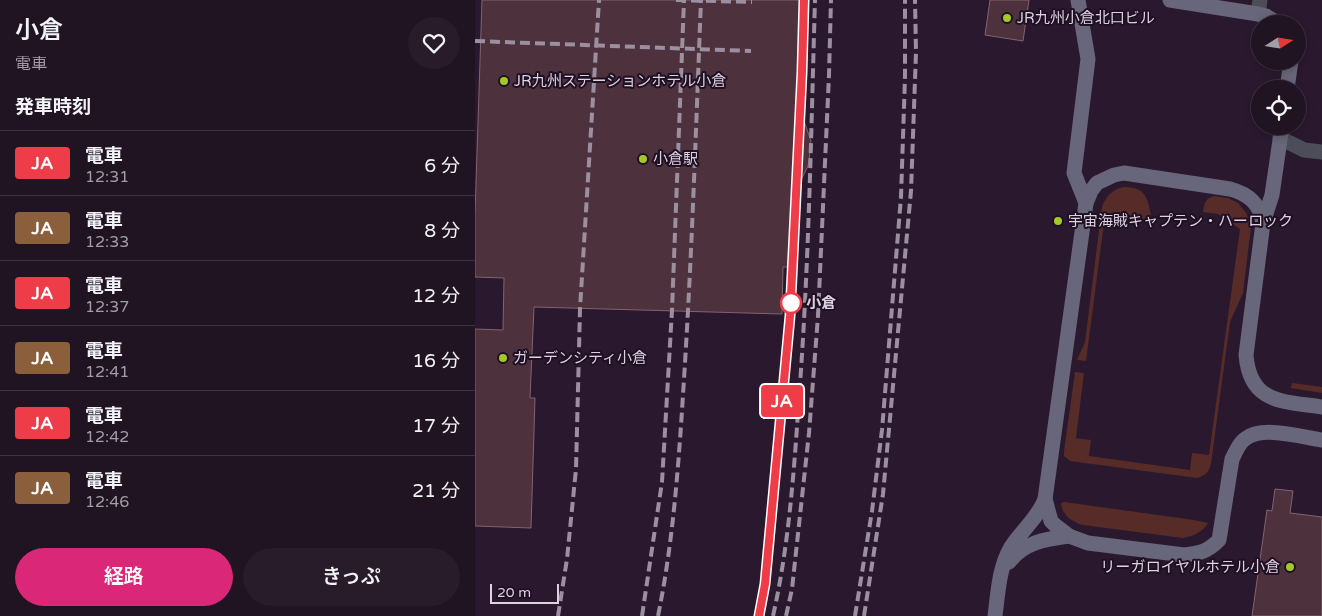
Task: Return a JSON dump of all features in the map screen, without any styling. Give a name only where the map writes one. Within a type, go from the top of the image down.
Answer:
[{"type":"street","points":[[1078,0],[1088,47],[1088,70],[1074,173],[1085,203]]},
{"type":"street","points":[[1170,0],[1259,7]]},
{"type":"street","points":[[1281,135],[1271,195],[1263,223],[1246,355],[1247,365],[1254,383],[1270,398],[1322,406]]},
{"type":"street","points":[[1285,135],[1304,150],[1322,152]]},
{"type":"street","points":[[995,616],[1004,561],[1010,549],[1041,511],[1045,499],[1085,203],[1091,190],[1097,183],[1114,175],[1135,174],[1240,191],[1249,196],[1257,205],[1263,223]]},
{"type":"street","points":[[1045,499],[1051,520],[1056,526],[1069,536],[1088,543],[1184,555],[1197,554],[1210,549],[1219,540],[1233,459],[1238,447],[1245,439],[1261,432],[1322,440]]},
{"type":"street","points":[[1001,576],[1014,555],[1023,548],[1036,542],[1069,536]]},
{"type":"shaded area","points":[[1123,187],[1136,189],[1144,194],[1151,215],[1145,220],[1105,215],[1086,361],[1077,360],[1085,342],[1102,207],[1110,194]]},
{"type":"shaded area","points":[[1214,196],[1228,198],[1238,203],[1246,213],[1251,227],[1243,293],[1230,322],[1209,469],[1204,475],[1197,478],[1070,461],[1064,456],[1064,451],[1075,372],[1084,373],[1076,438],[1091,440],[1089,456],[1190,470],[1192,453],[1209,455],[1240,229],[1218,214],[1203,212],[1206,201]]},
{"type":"shaded area","points":[[1292,383],[1322,387],[1322,393],[1291,388]]},
{"type":"shaded area","points":[[1061,503],[1208,523],[1197,534],[1183,538],[1083,525],[1071,520],[1065,514]]},
{"type":"building","name":"小倉駅","points":[[482,0],[801,0],[800,11],[807,12],[802,115],[811,141],[808,166],[799,184],[796,267],[783,267],[782,314],[534,307],[530,398],[535,398],[531,528],[475,526],[475,329],[503,330],[504,278],[475,277],[475,214]]},
{"type":"building","name":"JR九州小倉北口ビル","points":[[990,0],[1029,0],[1023,41],[985,35]]},
{"type":"building","name":"リーガロイヤルホテル小倉","points":[[1275,489],[1293,491],[1290,513],[1322,517],[1322,616],[1252,616],[1267,510],[1272,511]]},
{"type":"railway","points":[[558,616],[567,559],[576,469],[580,309],[599,0]]},
{"type":"railway","points":[[676,0],[752,2]]},
{"type":"railway","points":[[642,616],[662,482],[672,310],[684,0]]},
{"type":"railway","points":[[658,616],[672,528],[680,438],[694,190],[701,0]]},
{"type":"railway","points":[[759,616],[765,584],[790,316],[804,0]]},
{"type":"railway","points":[[773,616],[787,535],[799,398],[807,249],[815,0]]},
{"type":"railway","points":[[786,616],[792,589],[809,433],[818,316],[831,0]]},
{"type":"railway","points":[[855,616],[872,511],[882,430],[901,197],[905,77],[905,0]]},
{"type":"railway","points":[[864,616],[883,494],[911,191],[916,52],[915,0]]},
{"type":"railway","points":[[475,41],[751,51]]},
{"type":"train","name":"JA","points":[[759,616],[765,584],[790,316],[804,0]]},
{"type":"place","name":"JR九州小倉北口ビル","points":[[1007,18]]},
{"type":"place","name":"JR九州ステーションホテル小倉","points":[[504,81]]},
{"type":"place","name":"小倉駅","points":[[643,159]]},
{"type":"place","name":"宇宙海賊キャプテン・ハーロック","points":[[1058,221]]},
{"type":"place","name":"小倉","points":[[791,303]]},
{"type":"place","name":"ガーデンシティ小倉","points":[[503,358]]},
{"type":"place","name":"リーガロイヤルホテル小倉","points":[[1290,567]]}]
